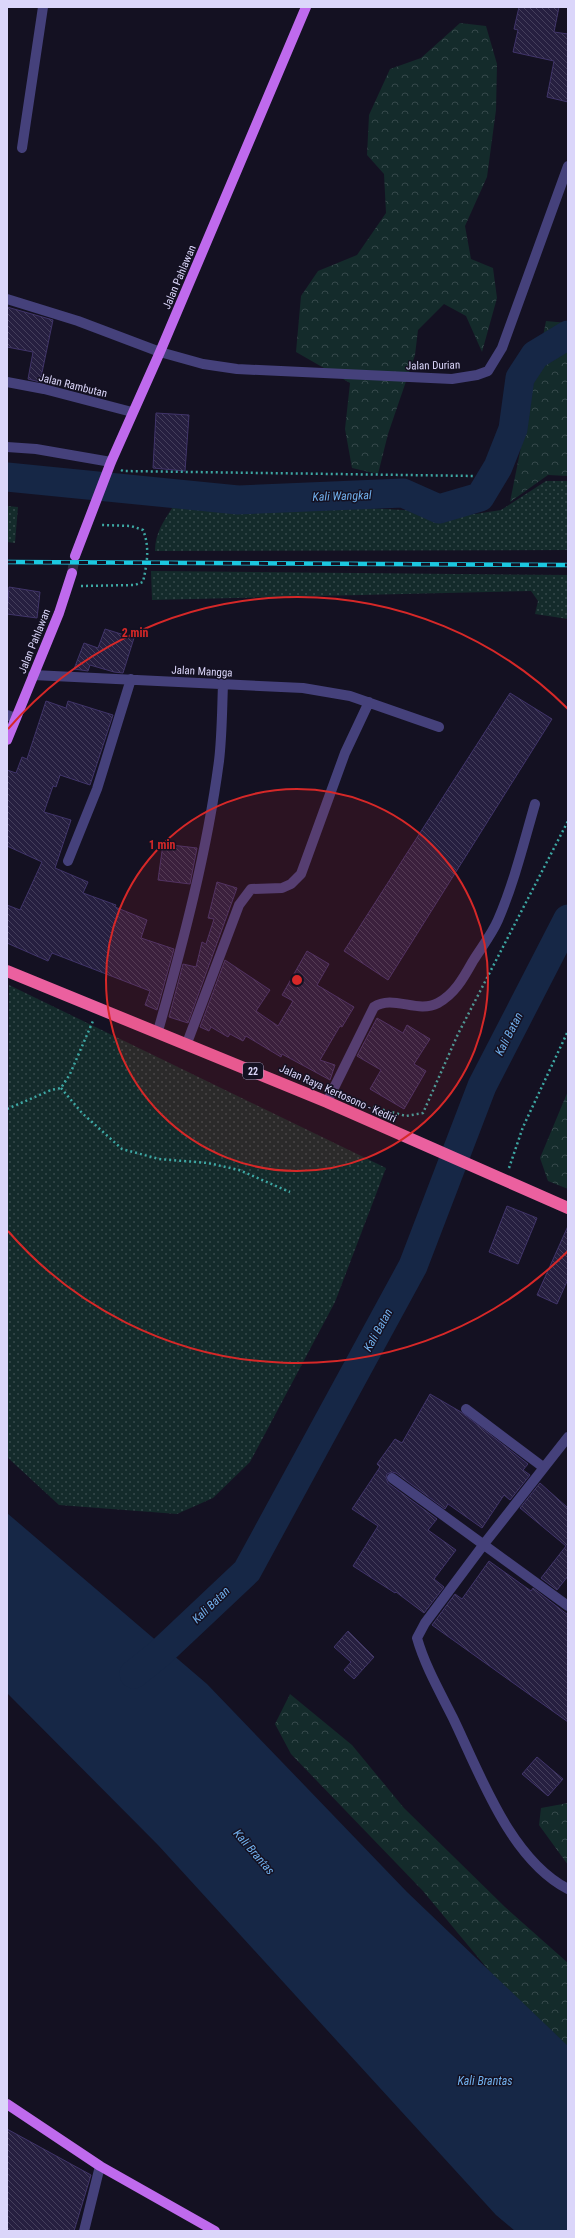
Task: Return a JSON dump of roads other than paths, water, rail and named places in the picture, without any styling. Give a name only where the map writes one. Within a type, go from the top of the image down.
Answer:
[{"type":"highway","name":"Jalan Raya Kertosono - Kediri","points":[[7,971],[158,1031],[327,1102],[568,1208]]},
{"type":"main road","name":"Jalan Pahlawan","points":[[75,556],[132,412],[160,352],[306,7]]},
{"type":"main road","name":"Jalan Pahlawan","points":[[7,740],[12,717],[33,675],[72,573]]},
{"type":"main road","points":[[7,2104],[100,2166],[215,2231]]},
{"type":"street","points":[[22,148],[43,7]]},
{"type":"street","name":"Jalan Durian","points":[[7,299],[78,321],[160,352],[202,364],[237,369],[452,379],[483,374],[491,367],[502,348],[568,166]]},
{"type":"street","name":"Jalan Rambutan","points":[[7,382],[44,389],[132,412]]},
{"type":"street","points":[[7,447],[36,449],[111,462]]},
{"type":"street","name":"Jalan Mangga","points":[[33,675],[303,688],[350,696],[439,727]]},
{"type":"street","points":[[68,861],[97,789],[131,679]]},
{"type":"street","points":[[158,1031],[176,966],[211,812],[219,759],[223,684]]},
{"type":"street","points":[[187,1043],[238,905],[245,894],[251,889],[282,888],[291,884],[301,874],[345,753],[369,702]]},
{"type":"street","points":[[327,1102],[374,1007],[380,1003],[389,1002],[416,1007],[436,1004],[444,1000],[459,984],[498,921],[508,894],[535,804]]},
{"type":"street","points":[[466,1409],[543,1467]]},
{"type":"street","points":[[568,1437],[484,1544],[425,1623],[417,1638],[431,1674],[498,1811],[529,1857],[548,1875],[568,1889]]},
{"type":"street","points":[[392,1478],[568,1606]]},
{"type":"street","points":[[84,2231],[100,2166]]},
{"type":"water","name":"Kali Brantas","points":[[7,1513],[207,1684],[407,1892],[568,2046],[568,2231],[515,2231],[496,2215],[158,1845],[7,1693]]},
{"type":"waterway","name":"Kali Wangkal","points":[[7,477],[238,500],[403,493],[439,509],[480,497],[498,467],[513,429],[520,378],[535,355],[568,335]]},
{"type":"waterway","name":"Kali Batan","points":[[134,1674],[159,1654],[247,1571],[413,1266],[482,1086],[568,919]]},
{"type":"tunnel","points":[[72,573],[75,556]]},
{"type":"railway","points":[[7,562],[568,565]]}]
